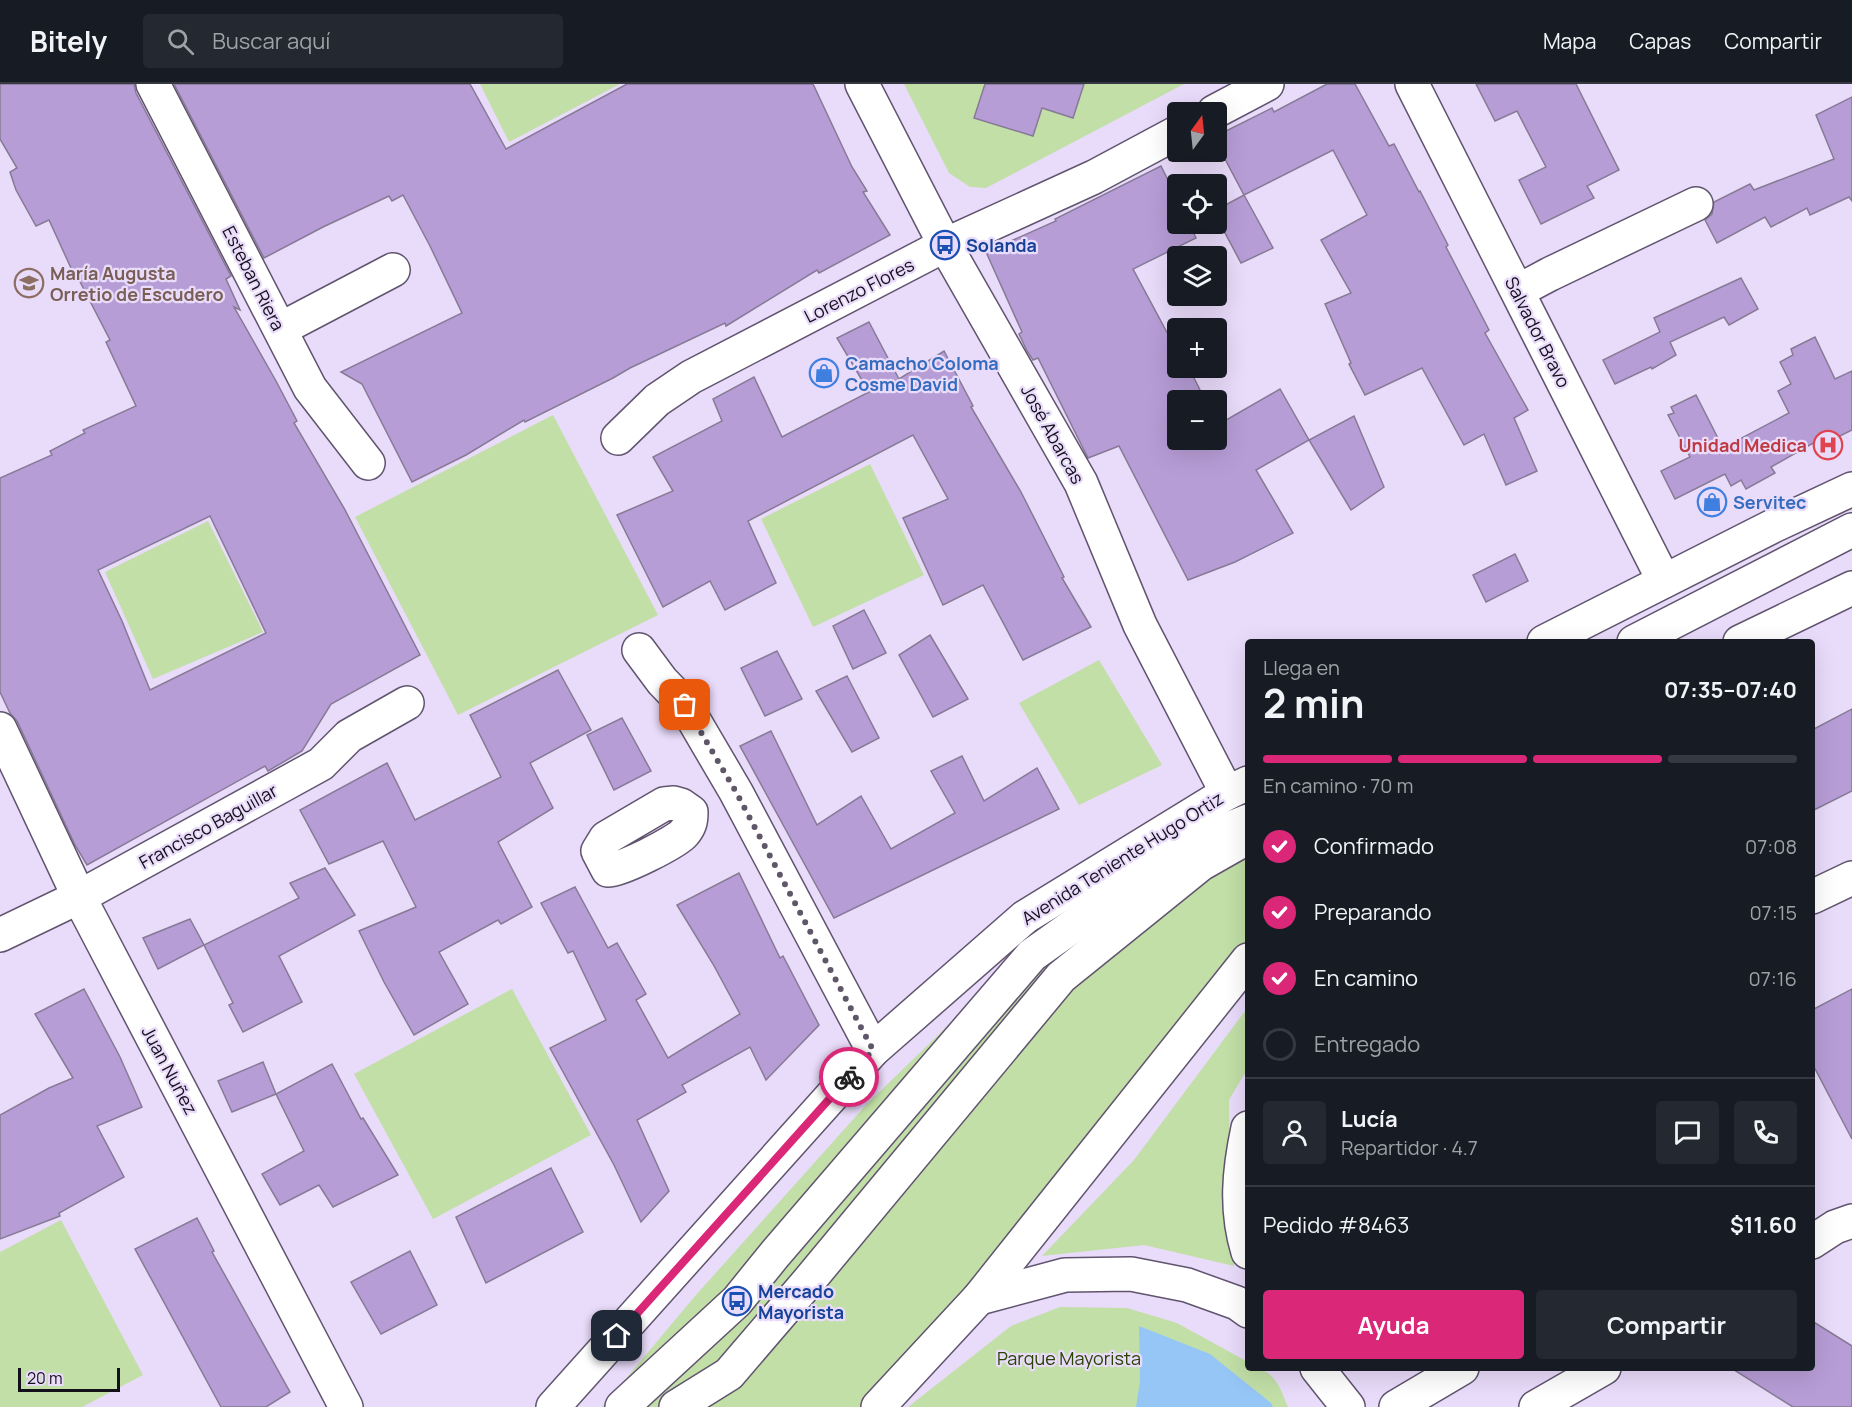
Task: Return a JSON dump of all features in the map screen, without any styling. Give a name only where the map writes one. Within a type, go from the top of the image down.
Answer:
[{"type":"street","name":"Esteban Riera","points":[[153,84],[310,388],[369,462]]},
{"type":"street","name":"José Abarcas","points":[[862,84],[945,245],[1081,483],[1140,625],[1238,788]]},
{"type":"street","points":[[1227,105],[1267,84]]},
{"type":"street","name":"Salvador Bravo","points":[[1412,84],[1664,580]]},
{"type":"street","name":"Lorenzo Flores","points":[[618,438],[657,400],[691,377],[945,245],[1094,177],[1167,138]]},
{"type":"street","points":[[1518,291],[1696,204]]},
{"type":"street","points":[[280,327],[292,323],[393,270]]},
{"type":"street","points":[[1550,639],[1664,580],[1852,489]]},
{"type":"street","points":[[1640,639],[1852,530]]},
{"type":"street","points":[[1754,580],[1852,538]]},
{"type":"street","points":[[1746,639],[1852,588]]},
{"type":"street","points":[[639,650],[662,681],[685,705],[736,792],[873,1050]]},
{"type":"street","name":"Francisco Baguillar","points":[[0,935],[79,897],[321,764],[349,736],[407,702]]},
{"type":"street","name":"Juan Nuñez","points":[[0,729],[79,897],[346,1407]]},
{"type":"street","name":"Avenida Teniente Hugo Ortiz","points":[[553,1407],[873,1050],[1025,917],[1238,788]]},
{"type":"street","points":[[690,812],[736,792]]},
{"type":"street","points":[[622,1407],[737,1301],[1032,956],[1184,847],[1245,822]]},
{"type":"street","points":[[676,1407],[729,1374],[1061,977],[1201,864],[1245,839]]},
{"type":"street","points":[[1815,896],[1852,878]]},
{"type":"street","points":[[878,1407],[979,1298],[1245,964]]},
{"type":"street","points":[[1245,1147],[1239,1185],[1239,1217],[1245,1240]]},
{"type":"street","points":[[979,1298],[1065,1275],[1131,1274],[1187,1285],[1237,1303],[1245,1309]]},
{"type":"street","points":[[1319,1371],[1348,1407]]},
{"type":"street","points":[[1396,1407],[1457,1371]]},
{"type":"street","points":[[1536,1407],[1599,1371]]},
{"type":"green space","points":[[480,84],[620,84],[509,142]]},
{"type":"green space","points":[[904,84],[1184,84],[986,188],[970,187],[949,173]]},
{"type":"green space","points":[[553,415],[658,615],[458,715],[355,517]]},
{"type":"green space","points":[[870,464],[924,575],[813,627],[761,519]]},
{"type":"green space","points":[[208,521],[263,632],[153,679],[105,572]]},
{"type":"green space","points":[[1099,660],[1162,765],[1079,805],[1019,703]]},
{"type":"green space","points":[[1245,837],[1245,966],[861,1407],[602,1407],[696,1295],[866,1105],[1034,942]]},
{"type":"green space","points":[[512,989],[591,1135],[433,1219],[354,1074]]},
{"type":"green space","points":[[1245,1011],[1245,1073],[1229,1100],[1234,1266],[1144,1245],[1042,1256],[1134,1160]]},
{"type":"green space","points":[[61,1220],[143,1375],[82,1407],[0,1407],[0,1252]]},
{"type":"green space","name":"Parque Mayorista","points":[[1060,1307],[1127,1308],[1177,1323],[1245,1360],[1245,1371],[1264,1371],[1279,1385],[1288,1407],[908,1407],[1011,1326]]},
{"type":"water","points":[[1139,1326],[1210,1354],[1273,1407],[1136,1407],[1140,1381]]},
{"type":"building","points":[[0,84],[134,84],[136,93],[231,276],[226,279],[240,310],[234,307],[297,421],[294,423],[344,508],[420,655],[331,704],[302,751],[268,771],[265,766],[87,865],[75,845],[17,721],[10,713],[0,692],[0,478],[52,455],[50,451],[85,433],[83,430],[136,406],[106,342],[110,340],[78,278],[76,279],[49,220],[36,226],[16,190],[10,172],[17,168],[0,139]],"holes":[[[210,516],[266,633],[150,690],[98,570]]]},
{"type":"building","points":[[174,84],[470,84],[506,149],[627,84],[813,84],[852,167],[867,191],[863,192],[890,235],[819,273],[817,270],[726,326],[725,323],[630,368],[525,422],[524,420],[466,455],[412,482],[362,384],[341,372],[462,313],[403,195],[392,201],[389,196],[264,258]]},
{"type":"building","points":[[985,84],[1084,84],[1073,118],[1042,108],[1033,136],[974,118]]},
{"type":"building","points":[[1327,84],[1355,84],[1389,146],[1394,144],[1420,191],[1489,330],[1485,333],[1528,410],[1514,418],[1537,471],[1506,485],[1484,434],[1464,445],[1422,368],[1365,395],[1349,364],[1351,363],[1325,304],[1351,293],[1321,240],[1367,215],[1333,150],[1244,195],[1227,162],[1227,130],[1272,108],[1274,112]]},
{"type":"building","points":[[1476,84],[1576,84],[1619,170],[1587,186],[1594,198],[1541,224],[1519,180],[1546,167],[1517,111],[1495,121]]},
{"type":"building","points":[[1852,97],[1852,201],[1849,197],[1810,215],[1807,208],[1771,227],[1765,217],[1717,243],[1705,220],[1712,214],[1714,202],[1750,184],[1754,190],[1834,159],[1816,115]]},
{"type":"building","points":[[1161,166],[1167,178],[1167,234],[1194,234],[1196,238],[1180,246],[1167,246],[1167,252],[1133,269],[1167,332],[1167,378],[1194,378],[1200,390],[1167,390],[1167,450],[1227,450],[1227,419],[1280,389],[1309,440],[1256,470],[1293,533],[1235,562],[1188,580],[1119,446],[1088,458],[1038,358],[1033,360],[1027,351],[1019,334],[1022,332],[986,252],[1056,221],[1055,219]]},
{"type":"building","points":[[1244,195],[1273,248],[1241,263],[1226,234],[1227,204]]},
{"type":"building","points":[[1741,278],[1758,309],[1729,325],[1724,317],[1670,342],[1676,355],[1652,369],[1651,367],[1615,384],[1603,360],[1660,332],[1654,318]]},
{"type":"building","points":[[869,322],[899,379],[944,351],[973,406],[971,407],[1021,492],[1064,577],[1062,578],[1091,627],[1023,660],[983,585],[943,605],[903,518],[948,499],[913,435],[748,521],[776,583],[725,610],[710,581],[663,607],[617,515],[673,491],[653,457],[722,421],[713,399],[754,377],[782,437],[869,392],[837,338]]},
{"type":"building","points":[[1815,337],[1835,379],[1852,371],[1852,430],[1818,447],[1815,442],[1771,467],[1775,473],[1746,489],[1741,480],[1731,486],[1725,474],[1675,499],[1661,471],[1690,457],[1668,415],[1674,413],[1671,407],[1696,395],[1723,448],[1789,413],[1778,391],[1791,384],[1780,362],[1793,355],[1791,349]]},
{"type":"building","points":[[1354,416],[1384,487],[1351,510],[1309,440]]},
{"type":"building","points":[[1515,554],[1528,581],[1486,602],[1473,575]]},
{"type":"building","points":[[864,610],[886,653],[853,669],[833,626]]},
{"type":"building","points":[[930,635],[968,699],[933,717],[899,655]]},
{"type":"building","points":[[777,651],[802,699],[765,716],[741,668]]},
{"type":"building","points":[[558,670],[591,730],[530,763],[553,808],[498,842],[532,907],[501,924],[498,920],[439,952],[468,1004],[414,1035],[359,931],[416,907],[383,841],[329,864],[300,810],[387,763],[415,820],[501,777],[470,715]]},
{"type":"building","points":[[847,676],[879,738],[852,752],[816,691]]},
{"type":"building","points":[[1852,709],[1852,791],[1815,810],[1815,728]]},
{"type":"building","points":[[622,718],[651,771],[614,790],[587,735]]},
{"type":"building","points":[[771,731],[817,825],[861,796],[891,849],[955,813],[931,771],[962,756],[984,801],[1037,768],[1059,809],[834,918],[740,746]]},
{"type":"building","points":[[325,868],[355,915],[279,956],[302,1002],[243,1032],[229,1005],[233,1003],[204,945],[299,898],[290,883]]},
{"type":"building","points":[[739,873],[780,958],[783,956],[819,1025],[766,1080],[750,1047],[682,1085],[686,1092],[637,1120],[669,1191],[641,1222],[614,1165],[550,1048],[606,1020],[573,951],[568,953],[541,903],[575,887],[608,948],[617,943],[646,994],[636,1000],[668,1058],[740,1014],[677,905]]},
{"type":"building","points":[[190,919],[204,945],[158,969],[143,938]]},
{"type":"building","points":[[84,989],[120,1057],[142,1107],[97,1126],[124,1177],[59,1213],[60,1216],[0,1239],[0,1115],[49,1088],[73,1078],[35,1014]]},
{"type":"building","points":[[1852,989],[1852,1139],[1815,1069],[1815,1008]]},
{"type":"building","points":[[263,1062],[276,1094],[232,1112],[218,1081]]},
{"type":"building","points":[[332,1064],[361,1119],[363,1118],[398,1175],[333,1207],[319,1185],[280,1205],[262,1174],[304,1151],[276,1094]]},
{"type":"building","points":[[551,1168],[583,1232],[486,1283],[456,1217]]},
{"type":"building","points":[[197,1218],[214,1251],[212,1252],[290,1392],[266,1407],[221,1407],[135,1249]]},
{"type":"building","points":[[410,1251],[437,1305],[381,1334],[351,1282]]},
{"type":"building","points":[[1815,1323],[1852,1346],[1852,1407],[1793,1407],[1736,1371],[1815,1371]]},
{"type":"way so far","points":[[685,705],[736,792],[873,1050],[849,1077]]},
{"type":"place","name":"Solanda","points":[[945,245]]},
{"type":"place","name":"María Augusta Orretio de Escudero","points":[[29,283]]},
{"type":"place","name":"Camacho Coloma Cosme David","points":[[824,373]]},
{"type":"place","name":"Unidad Medica","points":[[1828,445]]},
{"type":"place","name":"Servitec","points":[[1712,502]]},
{"type":"place","name":"Mercado Mayorista","points":[[737,1301]]},
{"type":"route","points":[[617,1336],[849,1077]]}]
